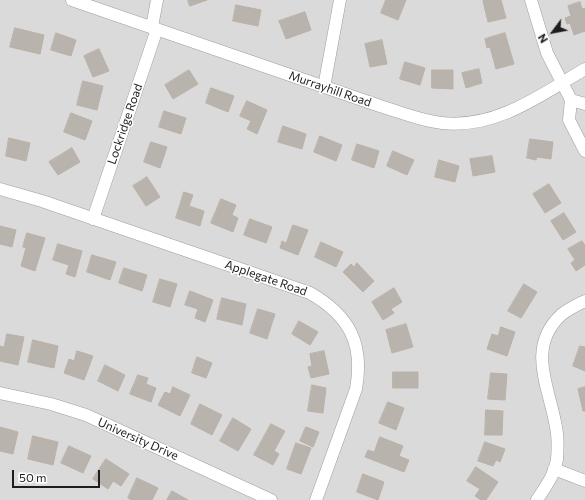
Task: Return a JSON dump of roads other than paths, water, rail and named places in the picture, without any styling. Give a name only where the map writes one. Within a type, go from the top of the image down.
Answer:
[{"type":"street","name":"Murrayhill Road","points":[[72,0],[324,87],[422,119],[442,123],[473,123],[503,115],[524,105],[585,69]]},
{"type":"street","name":"Lockridge Road","points":[[93,218],[155,28],[157,0]]},
{"type":"street","points":[[324,87],[340,0]]},
{"type":"street","points":[[531,0],[547,53],[571,100],[569,120],[585,151]]},
{"type":"street","points":[[571,100],[585,104]]},
{"type":"street","name":"Applegate Road","points":[[0,188],[93,218],[310,293],[324,301],[342,318],[355,343],[359,374],[356,389],[316,500]]},
{"type":"street","points":[[537,500],[550,480],[554,470],[557,459],[558,442],[555,423],[543,378],[541,362],[543,348],[548,333],[556,320],[568,310],[585,301]]},
{"type":"street","name":"University Drive","points":[[0,393],[51,404],[86,415],[271,500]]},
{"type":"street","points":[[554,470],[585,481]]}]
